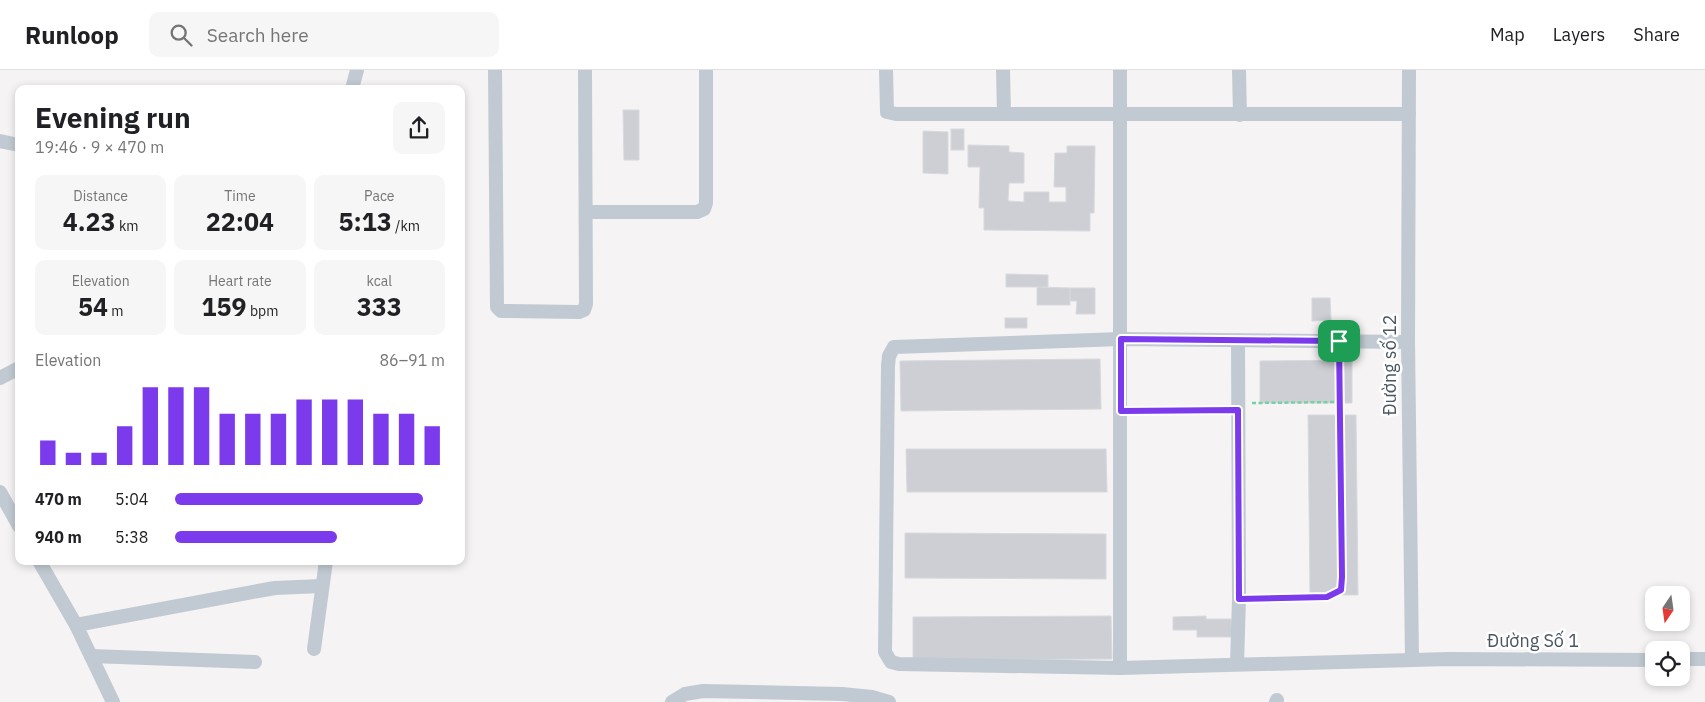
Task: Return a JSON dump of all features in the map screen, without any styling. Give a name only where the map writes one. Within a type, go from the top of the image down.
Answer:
[{"type":"street","points":[[353,85],[357,70]]},
{"type":"street","points":[[495,70],[496,304],[498,310],[579,312],[584,310],[586,304],[585,70]]},
{"type":"street","points":[[586,212],[698,212],[704,209],[706,203],[706,70]]},
{"type":"street","points":[[886,70],[887,112],[896,114],[1409,114]]},
{"type":"street","points":[[1003,70],[1004,114]]},
{"type":"street","points":[[1120,70],[1120,668]]},
{"type":"street","points":[[1239,70],[1240,115]]},
{"type":"street","name":"Đường số 12","points":[[1409,70],[1408,342],[1412,660]]},
{"type":"street","points":[[0,141],[15,144]]},
{"type":"street","points":[[1121,339],[1408,342]]},
{"type":"street","name":"Đường Số 1","points":[[1121,339],[894,347],[889,356],[888,366],[885,652],[890,662],[899,664],[1120,668],[1412,660],[1645,660]]},
{"type":"street","points":[[1237,664],[1239,599],[1238,340]]},
{"type":"street","points":[[0,378],[15,370]]},
{"type":"street","points":[[0,492],[15,518]]},
{"type":"street","points":[[41,565],[76,626],[114,702]]},
{"type":"street","points":[[314,648],[325,565]]},
{"type":"street","points":[[76,626],[258,590],[322,586]]},
{"type":"street","points":[[91,656],[255,662]]},
{"type":"street","points":[[1690,660],[1705,660]]},
{"type":"street","points":[[672,702],[685,694],[702,691],[833,694],[889,702]]},
{"type":"path","points":[[1239,599],[1327,597],[1341,590],[1341,402],[1339,341]]},
{"type":"path","points":[[1121,411],[1341,402]]},
{"type":"building","points":[[623,110],[639,110],[639,160],[624,160]]},
{"type":"building","points":[[951,129],[964,129],[964,150],[951,150]]},
{"type":"building","points":[[923,131],[948,132],[948,174],[923,173]]},
{"type":"building","points":[[968,145],[1009,146],[1009,152],[1024,153],[1024,183],[1009,183],[1008,201],[1024,202],[1024,192],[1049,192],[1049,202],[1066,202],[1066,187],[1054,187],[1055,153],[1067,153],[1067,146],[1095,146],[1094,213],[1090,213],[1090,231],[984,230],[984,208],[979,208],[980,167],[968,167]]},
{"type":"building","points":[[1006,274],[1048,275],[1048,287],[1006,287]]},
{"type":"building","points":[[1037,287],[1070,288],[1070,305],[1037,305]]},
{"type":"building","points":[[1070,288],[1095,288],[1095,314],[1076,314],[1077,301],[1070,301]]},
{"type":"building","points":[[1312,298],[1330,298],[1331,320],[1312,321]]},
{"type":"building","points":[[1005,318],[1027,318],[1027,328],[1005,328]]},
{"type":"building","points":[[1100,359],[1101,409],[901,411],[900,361]]},
{"type":"building","points":[[1352,360],[1352,403],[1260,403],[1260,361]]},
{"type":"building","points":[[1308,415],[1356,415],[1358,595],[1310,595]]},
{"type":"building","points":[[906,449],[1106,449],[1107,492],[907,492]]},
{"type":"building","points":[[905,533],[1106,534],[1106,579],[905,578]]},
{"type":"building","points":[[1111,616],[1112,659],[913,660],[913,617]]},
{"type":"building","points":[[1206,616],[1206,619],[1231,619],[1232,637],[1197,637],[1197,630],[1173,630],[1173,617]]},
{"type":"route","points":[[1121,339],[1339,341],[1342,446],[1341,590],[1327,597],[1239,599],[1238,410],[1121,411],[1121,339]]}]
